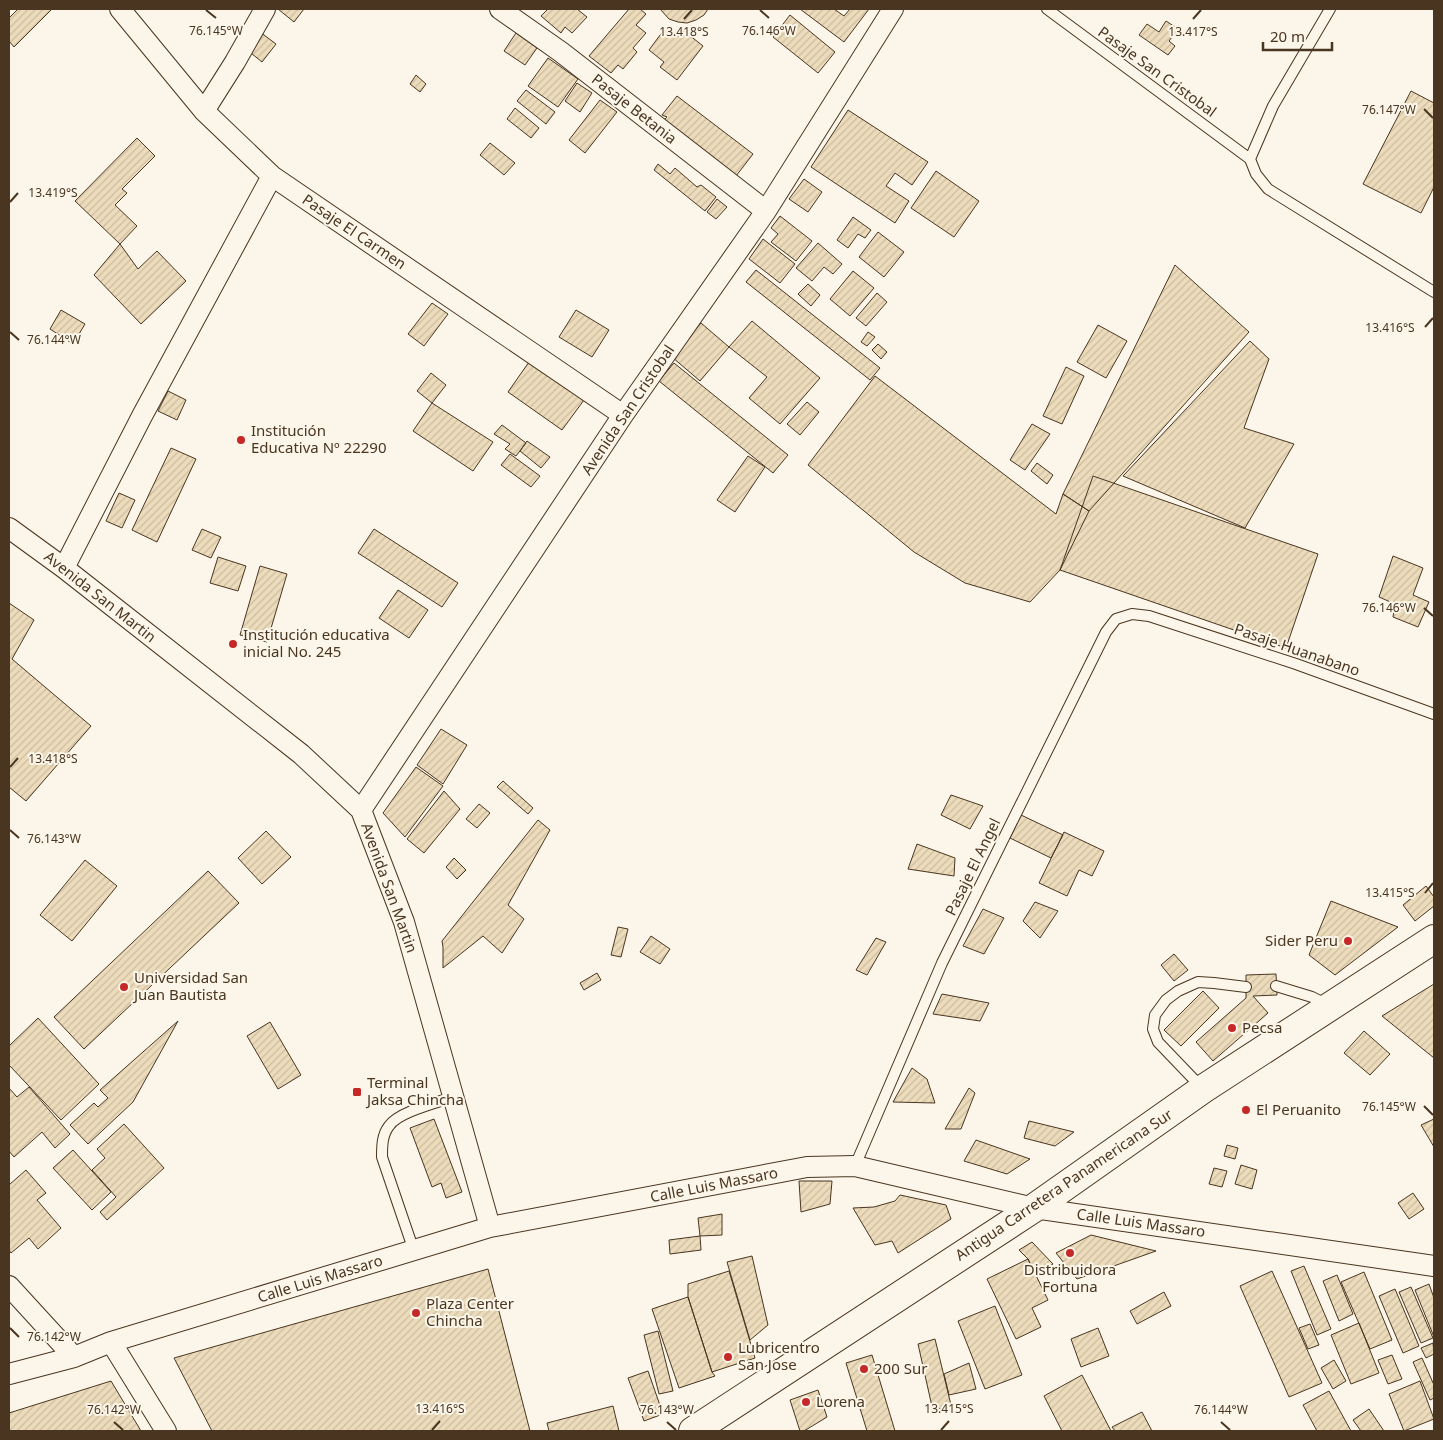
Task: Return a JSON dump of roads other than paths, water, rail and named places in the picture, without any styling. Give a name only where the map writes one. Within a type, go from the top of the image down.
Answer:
[{"type":"highway","name":"Antigua Carretera Panamericana Sur","points":[[693,1431],[1034,1208],[1203,1089],[1434,939]]},
{"type":"street","name":"Pasaje El Carmen","points":[[120,9],[204,111],[272,176],[623,415]]},
{"type":"street","points":[[204,111],[265,9]]},
{"type":"street","name":"Pasaje Betania","points":[[500,9],[561,52],[766,211]]},
{"type":"street","name":"Avenida San Cristobal","points":[[361,810],[623,415],[766,211],[893,9]]},
{"type":"street","points":[[64,568],[142,416],[272,176]]},
{"type":"street","name":"Avenida San Martin","points":[[9,528],[64,568],[301,754],[361,810],[404,922],[490,1228]]},
{"type":"street","name":"Calle Luis Massaro","points":[[9,1374],[74,1357],[111,1342],[490,1228],[806,1167],[855,1166],[1034,1208],[1434,1266]]},
{"type":"street","points":[[12,1296],[74,1357]]},
{"type":"street","points":[[111,1342],[166,1431]]},
{"type":"lane","name":"Pasaje San Cristobal","points":[[1047,9],[1250,158]]},
{"type":"lane","points":[[1330,9],[1273,106],[1250,158],[1256,174],[1268,189],[1434,292]]},
{"type":"lane","name":"Pasaje El Angel","points":[[855,1166],[942,963],[1106,632],[1116,619],[1132,614],[1149,616]]},
{"type":"lane","name":"Pasaje Huanabano","points":[[1149,616],[1296,664],[1434,714]]},
{"type":"lane","points":[[1203,1089],[1158,1042],[1153,1029],[1155,1015],[1166,1000],[1178,991],[1198,982],[1246,987]]},
{"type":"lane","points":[[1276,986],[1312,997],[1332,1006]]},
{"type":"lane","points":[[414,1250],[382,1157],[382,1142],[388,1126],[399,1116],[453,1097]]},
{"type":"place","name":"Institución Educativa Nº 22290","points":[[241,440]]},
{"type":"place","name":"Institución educativa inicial No. 245","points":[[233,644]]},
{"type":"place","name":"Sider Peru","points":[[1348,941]]},
{"type":"place","name":"Universidad San Juan Bautista","points":[[124,987]]},
{"type":"place","name":"Pecsa","points":[[1232,1028]]},
{"type":"place","name":"Terminal Jaksa Chincha","points":[[357,1092]]},
{"type":"place","name":"El Peruanito","points":[[1246,1110]]},
{"type":"place","name":"Distribuidora Fortuna","points":[[1070,1253]]},
{"type":"place","name":"Plaza Center Chincha","points":[[416,1313]]},
{"type":"place","name":"Lubricentro San Jose","points":[[728,1357]]},
{"type":"place","name":"200 Sur","points":[[864,1369]]},
{"type":"place","name":"Lorena","points":[[806,1402]]}]
